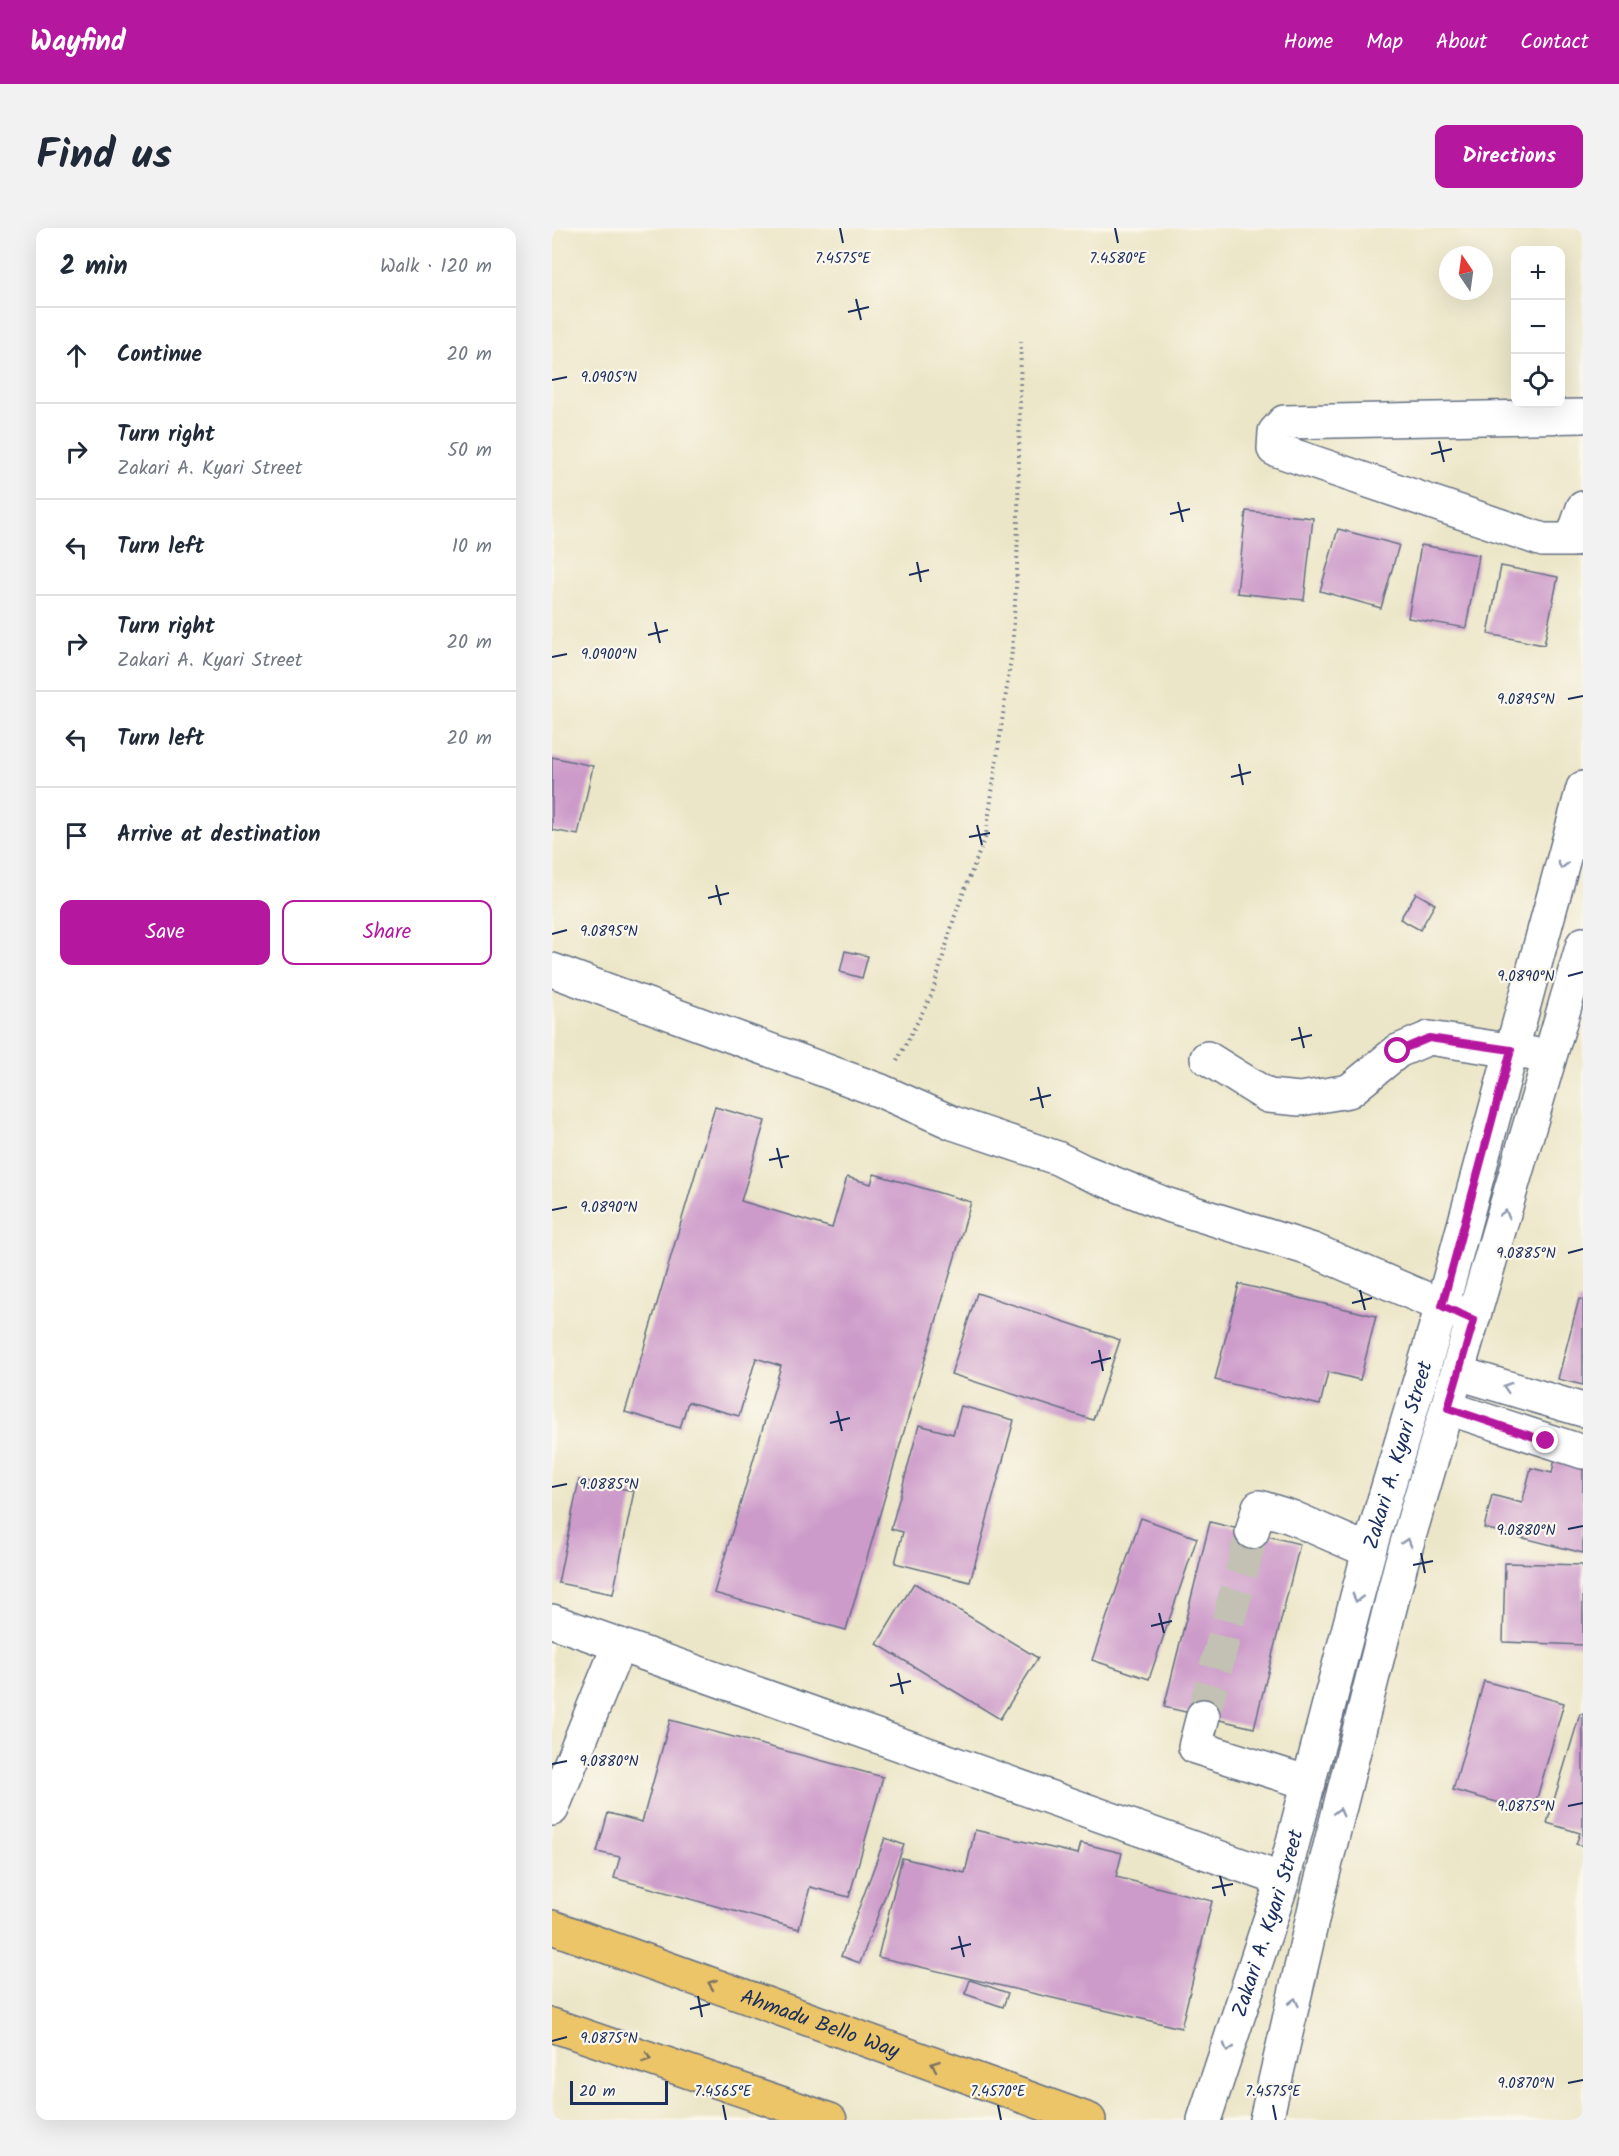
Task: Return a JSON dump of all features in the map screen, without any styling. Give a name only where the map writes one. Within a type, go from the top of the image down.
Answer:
[{"type":"main road","name":"Ahmadu Bello Way","points":[[552,1927],[1089,2120]]},
{"type":"main road","points":[[552,2025],[830,2120]]},
{"type":"street","points":[[1583,416],[1284,422],[1275,432],[1274,449],[1543,540],[1572,540],[1583,508]]},
{"type":"street","name":"Zakari A. Kyari Street","points":[[1204,2120],[1282,1880],[1370,1551],[1442,1306],[1583,788]]},
{"type":"street","name":"Zakari A. Kyari Street","points":[[1266,2120],[1319,1890],[1401,1564],[1583,944]]},
{"type":"street","points":[[552,970],[881,1091],[953,1123],[1057,1158],[1164,1204],[1313,1250],[1474,1320]]},
{"type":"street","points":[[1207,1058],[1268,1096],[1300,1099],[1349,1091],[1398,1051],[1429,1038],[1551,1056]]},
{"type":"street","points":[[1458,1373],[1568,1405],[1546,1441]]},
{"type":"street","points":[[1448,1408],[1583,1452]]},
{"type":"street","points":[[1252,1532],[1259,1507],[1291,1517],[1370,1551]]},
{"type":"street","points":[[552,1621],[1282,1880]]},
{"type":"street","points":[[552,1809],[619,1645]]},
{"type":"street","points":[[1203,1716],[1195,1747],[1309,1783]]},
{"type":"path","points":[[881,1091],[932,994],[956,912],[986,835],[1012,651],[1017,571],[1021,339]]},
{"type":"building","points":[[1246,511],[1313,518],[1304,600],[1237,593]]},
{"type":"building","points":[[1338,529],[1399,545],[1381,608],[1320,591]]},
{"type":"building","points":[[1421,545],[1479,555],[1466,628],[1408,618]]},
{"type":"building","points":[[1501,566],[1558,577],[1544,645],[1488,634]]},
{"type":"building","points":[[552,757],[593,766],[578,835],[552,830]]},
{"type":"building","points":[[1416,893],[1435,904],[1420,930],[1400,919]]},
{"type":"building","points":[[845,951],[868,956],[862,978],[840,972]]},
{"type":"building","points":[[715,1107],[765,1121],[741,1201],[832,1228],[847,1177],[871,1184],[874,1174],[971,1202],[846,1630],[714,1593],[781,1366],[756,1358],[739,1416],[688,1402],[680,1428],[625,1412]]},
{"type":"building","points":[[1239,1284],[1376,1316],[1360,1380],[1328,1372],[1320,1405],[1215,1380]]},
{"type":"building","points":[[977,1293],[1120,1340],[1093,1420],[951,1374]]},
{"type":"building","points":[[1579,1299],[1583,1300],[1583,1385],[1558,1379]]},
{"type":"building","points":[[961,1406],[1014,1420],[970,1582],[895,1563],[903,1532],[891,1529],[919,1425],[953,1434]]},
{"type":"building","points":[[1555,1458],[1583,1465],[1583,1553],[1484,1528],[1492,1495],[1522,1503],[1531,1468],[1552,1473]]},
{"type":"building","points":[[579,1480],[634,1491],[613,1594],[558,1583]]},
{"type":"building","points":[[1141,1518],[1197,1538],[1149,1679],[1092,1660]]},
{"type":"building","points":[[1210,1522],[1300,1544],[1254,1728],[1164,1707]]},
{"type":"building","points":[[1505,1563],[1583,1565],[1583,1645],[1503,1642]]},
{"type":"building","points":[[914,1583],[1038,1658],[1000,1719],[877,1644]]},
{"type":"building","points":[[1484,1681],[1564,1703],[1533,1812],[1453,1790]]},
{"type":"building","points":[[1580,1714],[1583,1714],[1583,1846],[1576,1844],[1580,1833],[1547,1823]]},
{"type":"building","points":[[670,1720],[883,1777],[849,1897],[810,1887],[799,1929],[614,1878],[620,1857],[597,1852],[608,1813],[642,1822]]},
{"type":"building","points":[[975,1830],[1078,1854],[1081,1843],[1122,1853],[1116,1877],[1212,1901],[1181,2028],[878,1957],[902,1858],[965,1873]]},
{"type":"building","points":[[885,1838],[904,1845],[860,1963],[841,1956]]},
{"type":"building","points":[[970,1980],[1008,1993],[1003,2007],[965,1994]]},
{"type":"tunnel","points":[[1203,1716],[1252,1532]]},
{"type":"route","points":[[1398,1051],[1429,1038],[1511,1050],[1442,1306],[1474,1320],[1448,1408],[1546,1441]]}]
